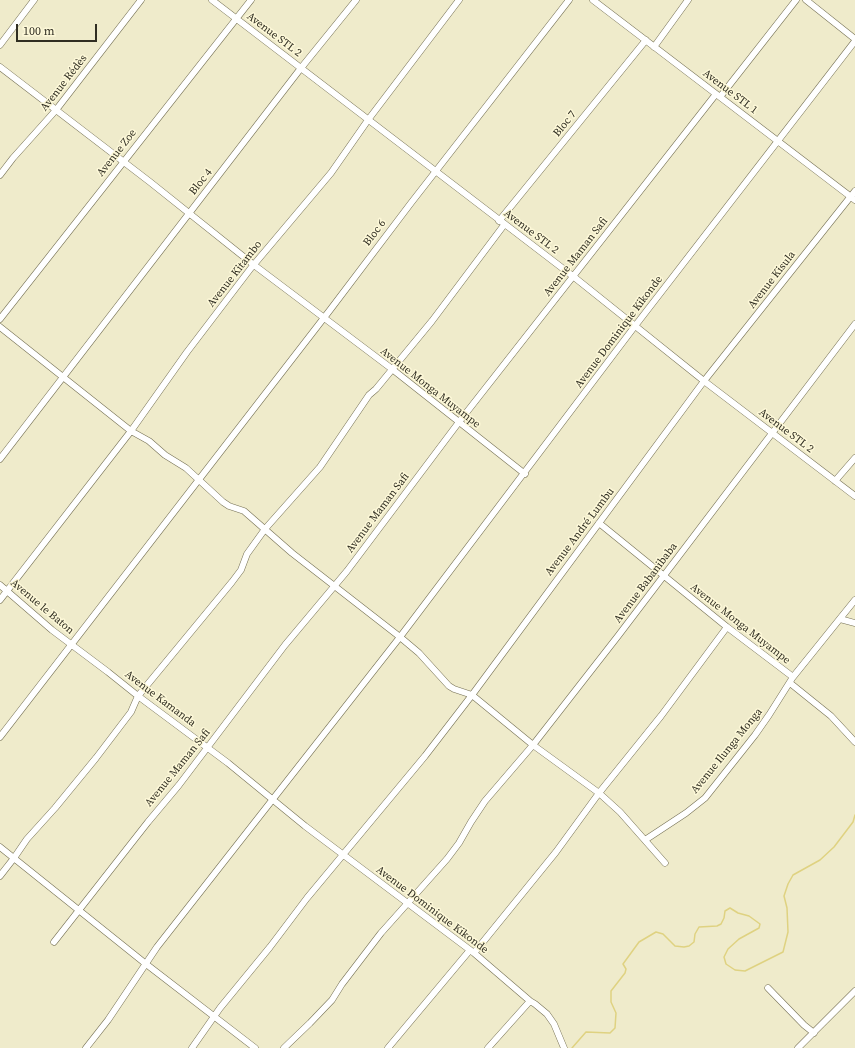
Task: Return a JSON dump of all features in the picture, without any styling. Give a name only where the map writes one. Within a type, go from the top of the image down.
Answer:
[{"type":"street","points":[[0,45],[34,0]]},
{"type":"street","name":"Avenue Rédès","points":[[0,175],[13,158],[56,110],[140,0]]},
{"type":"street","name":"Avenue STL 2","points":[[212,0],[574,277],[704,381],[855,496]]},
{"type":"street","name":"Avenue Zoe","points":[[0,319],[251,0]]},
{"type":"street","name":"Bloc 4","points":[[0,459],[301,68],[356,0]]},
{"type":"street","name":"Avenue Kitambo","points":[[0,600],[130,431],[187,352],[254,265],[331,173],[368,120],[460,0]]},
{"type":"street","name":"Bloc 6","points":[[0,737],[569,0]]},
{"type":"street","name":"Avenue STL 1","points":[[593,0],[778,141],[854,196]]},
{"type":"street","points":[[654,47],[688,0]]},
{"type":"street","name":"Avenue Maman Safi","points":[[54,942],[208,747],[285,645],[347,571],[459,422],[718,95],[796,0]]},
{"type":"street","points":[[806,0],[855,40]]},
{"type":"street","name":"Bloc 7","points":[[0,876],[27,839],[38,828],[96,758],[131,712],[138,696],[239,574],[247,554],[265,529],[320,467],[369,395],[376,389],[432,321],[502,223],[646,40]]},
{"type":"street","name":"Avenue Dominique Kikonde","points":[[86,1048],[108,1020],[157,946],[400,637],[525,474],[635,326],[855,40]]},
{"type":"street","name":"Avenue Monga Muyampe","points":[[0,67],[254,265],[392,369],[525,474]]},
{"type":"street","name":"Avenue Kisula","points":[[704,381],[854,196]]},
{"type":"street","name":"Avenue Babanibaba","points":[[284,1048],[332,1000],[372,944],[447,859],[459,843],[485,801],[534,745],[855,324]]},
{"type":"street","points":[[0,327],[130,431],[150,440],[165,455],[186,468],[223,502],[244,512],[287,549],[419,653],[449,686],[472,695],[534,745],[599,793],[620,812],[665,863]]},
{"type":"street","name":"Avenue André Lumbu","points":[[192,1048],[214,1016],[270,947],[307,898],[425,756],[472,695],[704,381]]},
{"type":"street","points":[[835,482],[855,458]]},
{"type":"street","name":"Avenue Monga Muyampe","points":[[599,523],[727,627],[793,677],[855,600]]},
{"type":"street","name":"Avenue le Baton","points":[[0,585],[52,630],[72,644]]},
{"type":"street","points":[[840,620],[855,623]]},
{"type":"street","points":[[388,1048],[472,952],[556,852],[599,793],[661,716],[727,627]]},
{"type":"street","name":"Avenue Kamanda","points":[[72,644],[138,696],[208,747],[273,800]]},
{"type":"street","name":"Avenue Ilunga Monga","points":[[645,840],[686,814],[705,798],[755,735],[793,677]]},
{"type":"street","points":[[790,683],[831,716],[855,742]]},
{"type":"street","name":"Avenue Dominique Kikonde","points":[[273,800],[343,855],[472,952],[547,1014],[554,1024],[564,1048]]},
{"type":"street","points":[[0,847],[146,964],[255,1048]]},
{"type":"street","points":[[768,988],[804,1026],[814,1033]]},
{"type":"street","points":[[798,1048],[855,991]]},
{"type":"street","points":[[488,1048],[530,1001]]},
{"type":"waterway","points":[[572,1048],[586,1032],[610,1033],[615,1028],[616,1013],[611,1002],[611,991],[625,973],[626,969],[623,964],[639,942],[656,932],[663,934],[675,946],[689,946],[694,942],[695,934],[699,927],[717,926],[721,924],[725,911],[730,908],[738,913],[749,916],[760,924],[759,928],[739,939],[728,949],[724,957],[726,964],[735,970],[745,971],[783,952],[788,932],[787,908],[784,896],[788,884],[793,875],[820,860],[834,847],[853,822],[855,815]]}]
